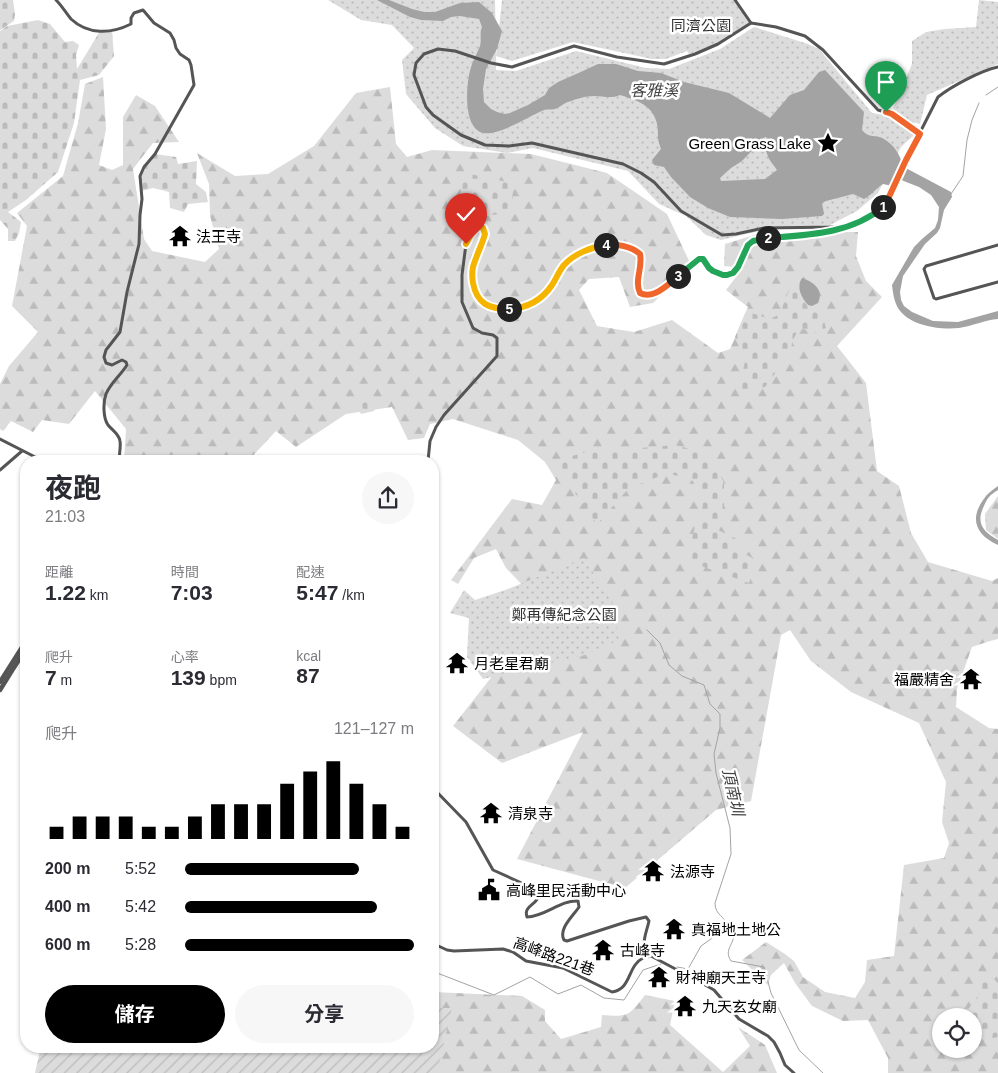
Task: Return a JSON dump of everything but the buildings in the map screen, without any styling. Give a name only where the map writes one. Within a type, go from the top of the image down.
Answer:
[{"type":"street","points":[[56,0],[78,25],[86,29],[105,32],[120,29],[131,24],[131,18],[134,14],[143,10],[148,18],[170,33],[180,54],[189,60],[193,72],[194,85],[155,154],[144,167],[140,176],[142,199],[139,244],[120,332],[106,350],[104,357],[106,364],[122,360],[127,365],[123,372],[114,380],[106,395],[105,402],[108,424],[120,440],[119,455]]},
{"type":"street","points":[[735,0],[751,23]]},
{"type":"street","points":[[839,229],[834,227],[764,228],[722,235],[681,211],[654,182],[623,164],[532,143],[509,146],[485,145],[461,135],[433,115],[426,107],[414,75],[416,63],[424,54],[438,49],[455,51],[491,63],[512,67],[574,46],[617,57],[664,64],[718,44],[751,23],[776,27],[805,36],[823,50],[878,110],[892,114],[920,134]]},
{"type":"street","points":[[429,455],[430,441],[444,415],[497,356],[497,338],[473,328],[462,302],[462,275],[466,244],[475,228],[480,226],[485,234],[472,272],[475,291],[480,300],[490,307],[504,309],[528,306],[548,291],[570,259],[600,246],[617,245],[632,248],[640,254],[641,266],[638,276],[638,290],[643,295],[666,286],[699,259],[703,259],[713,271],[727,275],[733,273],[738,267],[748,245],[753,241],[829,232],[863,221],[882,207],[888,199],[938,97],[947,90],[974,76],[998,67]]},
{"type":"street","points":[[998,245],[926,266],[924,269],[936,299],[998,282]]},
{"type":"street","points":[[0,439],[30,455]]},
{"type":"street","points":[[0,470],[22,451]]},
{"type":"street","points":[[0,682],[20,650]]},
{"type":"street","points":[[0,690],[20,658]]},
{"type":"street","points":[[439,794],[466,822],[493,870],[535,888],[538,892],[538,899],[526,910],[528,917],[572,901],[578,901],[580,904],[579,908],[562,933],[562,938],[567,941],[629,921],[646,918],[649,921],[644,948],[651,956],[714,990],[740,1019],[768,1036],[780,1053],[785,1065],[794,1073]]},
{"type":"street","name":"高峰路221巷","points":[[439,946],[454,952],[503,949],[513,952],[526,961],[563,968],[612,992],[618,991],[623,987],[636,964],[642,959],[651,956]]},
{"type":"green space","points":[[0,0],[13,0],[15,14],[14,21],[0,30]]},
{"type":"green space","points":[[328,0],[495,0],[496,70],[516,71],[576,51],[646,68],[669,69],[720,49],[754,27],[819,49],[872,113],[884,115],[914,135],[901,147],[878,193],[857,211],[830,225],[767,229],[721,240],[706,235],[686,216],[659,204],[628,171],[533,148],[507,153],[463,146],[435,128],[406,94],[402,60],[414,48],[392,25],[361,20]]},
{"type":"green space","name":"同濟公園","points":[[502,0],[735,0],[751,23],[718,44],[689,54],[687,51],[666,59],[652,59],[573,42],[512,61],[496,56]]},
{"type":"green space","points":[[979,0],[998,2],[998,64],[927,95],[920,124],[911,122],[892,111],[912,64],[912,41],[926,32],[976,27]]},
{"type":"green space","points":[[38,20],[50,24],[65,42],[73,41],[79,45],[76,55],[77,69],[100,31],[112,31],[114,56],[99,75],[80,80],[74,123],[58,172],[26,200],[8,212],[21,222],[15,241],[8,241],[8,229],[0,220],[0,31],[7,26]]},
{"type":"green space","points":[[103,77],[106,129],[99,165],[112,170],[123,165],[123,117],[136,95],[155,106],[179,142],[153,143],[133,169],[144,239],[152,251],[205,262],[219,249],[210,216],[209,184],[197,153],[235,176],[268,174],[314,146],[356,93],[390,87],[396,144],[407,157],[432,150],[531,154],[607,173],[667,214],[691,265],[653,303],[630,307],[619,277],[589,279],[579,290],[597,326],[634,332],[672,320],[718,353],[730,349],[748,307],[726,290],[743,268],[724,266],[725,244],[764,232],[858,232],[856,256],[866,281],[882,297],[837,346],[866,383],[877,471],[899,486],[911,533],[928,562],[992,581],[998,578],[998,639],[972,647],[957,689],[956,707],[989,728],[998,729],[998,1073],[888,1073],[888,1058],[868,1020],[843,1021],[812,1006],[795,983],[784,963],[771,975],[768,985],[742,960],[766,942],[794,961],[803,977],[825,992],[855,998],[865,982],[867,960],[894,956],[904,865],[944,858],[949,843],[942,822],[946,782],[919,723],[851,692],[811,661],[790,630],[781,635],[751,801],[716,810],[625,888],[517,859],[583,732],[502,763],[453,726],[545,609],[506,568],[496,549],[474,558],[458,584],[451,580],[512,499],[542,505],[556,480],[545,462],[518,440],[453,419],[430,424],[424,438],[408,440],[392,407],[346,414],[296,447],[276,431],[254,455],[124,455],[126,429],[95,391],[69,424],[42,420],[33,432],[11,421],[3,431],[0,429],[0,384],[9,366],[38,332],[12,306],[27,226],[17,213],[63,176],[78,123],[85,84]]},
{"type":"green space","points":[[155,154],[176,157],[178,164],[197,161],[196,184],[206,192],[208,202],[188,204],[184,212],[170,208],[169,192],[153,188],[142,191],[142,171]]},
{"type":"green space","points":[[465,173],[512,183],[514,211],[482,217],[458,205]]},
{"type":"green space","points":[[791,286],[808,307],[819,304],[826,328],[816,333],[799,328],[792,342],[791,351],[765,387],[739,392],[745,361],[735,337],[746,311],[769,319],[779,315]]},
{"type":"green space","points":[[367,393],[377,404],[374,411],[361,414],[355,402]]},
{"type":"green space","points":[[675,445],[710,454],[724,483],[724,506],[716,529],[739,540],[741,552],[756,560],[749,583],[684,560],[703,504],[693,481],[668,473],[629,488],[597,524],[553,462],[582,453]]},
{"type":"green space","points":[[998,496],[998,539],[986,530],[985,514]]},
{"type":"green space","name":"鄭再傳紀念公園","points":[[584,558],[613,604],[619,640],[585,655],[483,679],[467,657],[469,618],[450,613],[464,590],[475,600],[508,589]]},
{"type":"green space","points":[[990,976],[998,983],[998,1037],[984,1040],[982,1038],[982,1008],[969,1008],[980,993],[979,984]]},
{"type":"green space","points":[[439,992],[522,996],[545,1010],[545,1021],[561,1039],[601,1027],[602,1015],[618,1016],[628,1014],[645,995],[675,1001],[670,1025],[723,1072],[750,1046],[738,1027],[765,1045],[777,1073],[123,1073],[352,1053],[439,1053]]},
{"type":"green space","points":[[439,1008],[452,1008],[437,1073],[35,1073],[39,1053],[439,1053]]},
{"type":"water","name":"Green Grass Lake","points":[[377,0],[389,0],[424,12],[435,12],[460,3],[479,2],[492,13],[502,31],[497,49],[486,69],[483,89],[484,102],[491,109],[505,114],[528,105],[545,95],[549,88],[558,82],[598,64],[616,64],[638,71],[661,73],[684,82],[729,93],[770,118],[790,95],[804,90],[819,72],[825,70],[864,112],[862,130],[865,133],[881,138],[891,144],[899,154],[902,166],[951,192],[952,197],[944,210],[940,228],[925,244],[903,276],[900,292],[904,306],[912,312],[933,321],[958,322],[998,311],[998,319],[959,328],[943,328],[917,323],[903,314],[898,308],[892,285],[914,247],[935,228],[938,220],[939,207],[931,195],[919,187],[896,178],[892,186],[883,184],[864,199],[853,194],[822,203],[824,214],[822,216],[782,219],[730,217],[708,208],[690,197],[664,167],[654,165],[652,160],[661,149],[658,141],[656,120],[649,109],[630,98],[620,95],[584,97],[555,109],[544,110],[497,132],[483,133],[477,130],[469,115],[467,96],[470,71],[481,43],[482,27],[479,19],[460,16],[451,17],[443,21],[421,20],[410,17]],"holes":[[[765,137],[768,138],[766,151],[777,170],[765,179],[721,181],[720,178],[742,161]]]},
{"type":"water","points":[[802,278],[814,284],[819,290],[820,298],[818,303],[812,306],[808,305],[800,292],[799,285]]},
{"type":"water","points":[[998,486],[998,490],[986,501],[980,519],[985,531],[998,540],[998,545],[990,541],[979,530],[976,518],[977,511],[987,495]]},
{"type":"waterway","points":[[986,95],[998,87]]},
{"type":"waterway","points":[[951,194],[963,176],[967,140],[979,103]]},
{"type":"waterway","name":"頂南圳","points":[[647,630],[660,643],[669,665],[682,676],[704,685],[710,704],[720,714],[720,728],[714,754],[716,773],[730,828],[731,854],[715,907],[728,927]]},
{"type":"waterway","points":[[677,967],[688,969],[701,946],[728,927],[733,936],[728,951],[731,961],[764,967],[771,993],[799,1050],[823,1073]]},
{"type":"waterway","points":[[439,974],[494,995],[530,977],[558,994],[581,985],[604,998],[624,1000],[643,970],[661,964]]},
{"type":"place","name":"Green Grass Lake","points":[[828,143]]},
{"type":"place","name":"法王寺","points":[[180,236]]},
{"type":"place","name":"月老星君廟","points":[[457,663]]},
{"type":"place","name":"福嚴精舍","points":[[971,679]]},
{"type":"place","name":"清泉寺","points":[[491,813]]},
{"type":"place","name":"法源寺","points":[[653,871]]},
{"type":"place","name":"高峰里民活動中心","points":[[489,890]]},
{"type":"place","name":"真福地土地公","points":[[674,929]]},
{"type":"place","name":"古峰寺","points":[[603,950]]},
{"type":"place","name":"財神廟天王寺","points":[[659,977]]},
{"type":"place","name":"九天玄女廟","points":[[685,1006]]},
{"type":"route","points":[[466,244],[475,228],[480,226],[483,228],[485,234],[472,272],[475,291],[480,300],[485,304],[490,307],[504,309],[528,306],[548,291],[560,270],[570,259],[590,249],[610,244],[632,248],[640,254],[641,266],[637,284],[638,290],[643,295],[654,293],[666,286],[699,259],[703,259],[713,271],[727,275],[733,273],[738,267],[748,245],[753,241],[829,232],[863,221],[882,207],[888,199],[920,134],[892,114],[886,112]]},
{"type":"water label","name":"客雅溪","points":[[654,90]]}]
